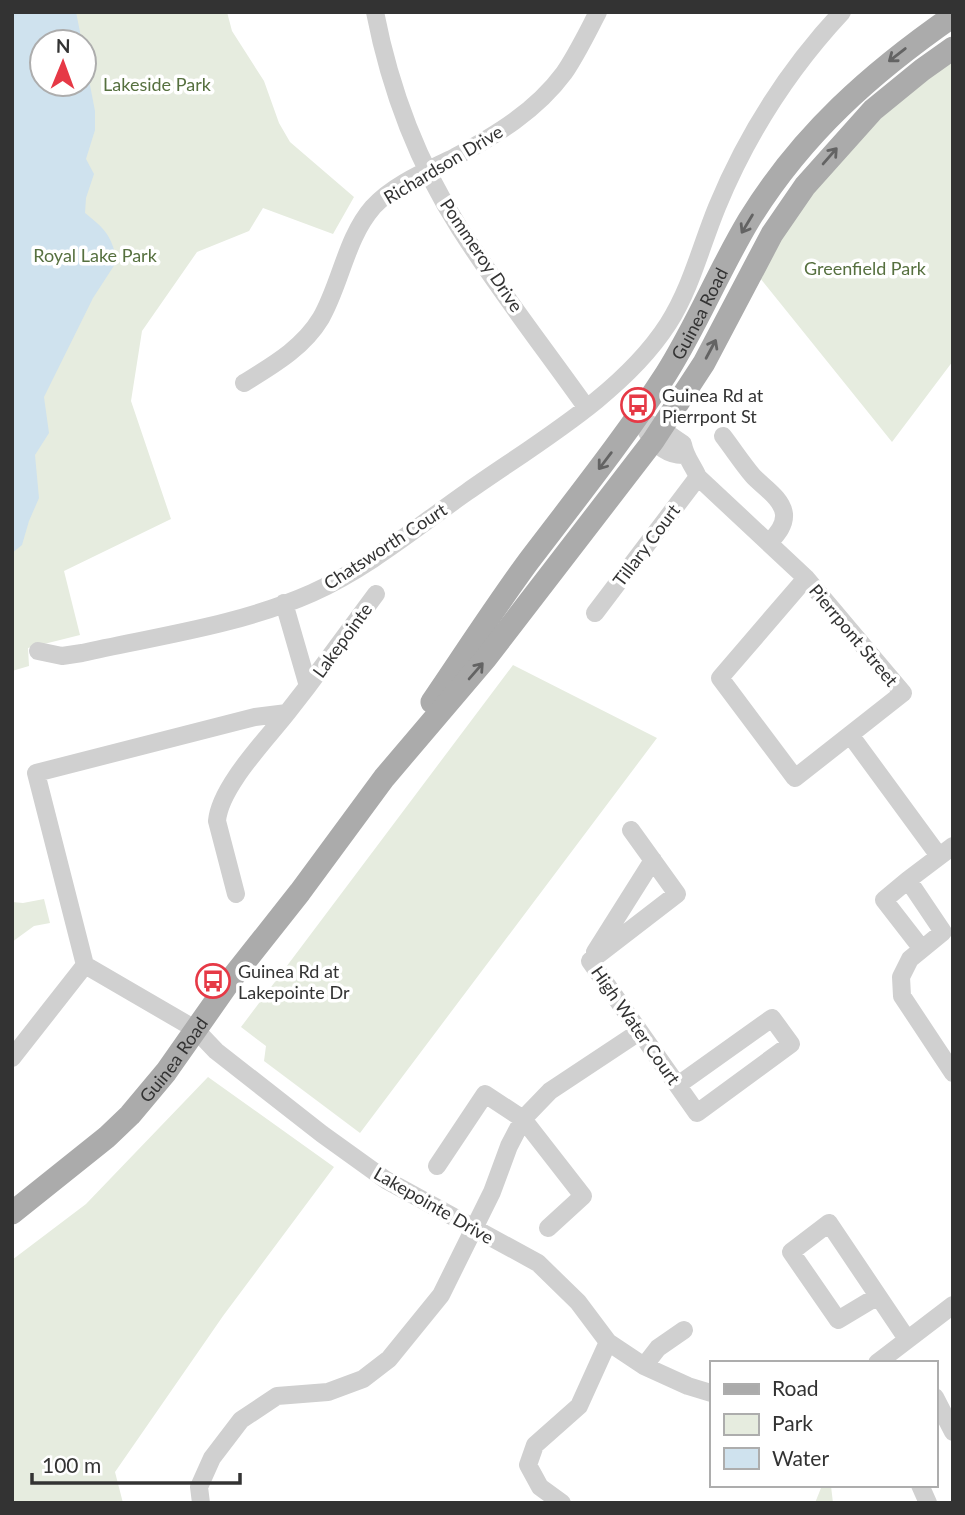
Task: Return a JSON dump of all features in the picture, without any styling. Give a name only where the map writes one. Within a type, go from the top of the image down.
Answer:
[{"type":"main road","name":"Guinea Road","points":[[384,778],[527,564],[636,418],[681,349],[749,220],[784,170],[855,91],[906,49],[953,16]]},
{"type":"main road","name":"Guinea Road","points":[[12,1213],[58,1178],[130,1115],[166,1072],[195,1029],[384,778],[486,658],[657,435],[704,363],[766,244],[805,186],[873,110],[953,48]]},
{"type":"street","name":"Pommeroy Drive","points":[[375,12],[388,70],[404,117],[428,171],[460,228],[586,407]]},
{"type":"street","name":"Richardson Drive","points":[[244,383],[279,361],[313,330],[326,306],[355,235],[374,206],[386,195],[486,140],[534,105],[564,72],[598,12]]},
{"type":"street","name":"Guinea Road","points":[[586,407],[635,366],[669,323],[690,280],[734,166],[757,123],[783,82],[842,12]]},
{"type":"street","name":"Chatsworth Court","points":[[38,651],[62,656],[82,653],[239,618],[311,593],[373,558],[586,407]]},
{"type":"street","points":[[636,418],[657,435]]},
{"type":"street","name":"Pierrpont Street","points":[[657,435],[673,455],[685,454],[698,477],[806,578],[903,694],[851,736]]},
{"type":"street","points":[[723,436],[754,477],[780,504],[784,514],[782,524],[769,543]]},
{"type":"street","name":"Tillary Court","points":[[595,613],[698,477]]},
{"type":"street","points":[[806,578],[720,678],[795,778],[851,736],[946,851],[884,900],[922,950]]},
{"type":"street","name":"Lakepointe","points":[[308,686],[376,594]]},
{"type":"street","points":[[236,894],[217,821],[218,810],[232,784],[308,686],[284,603]]},
{"type":"street","points":[[12,1058],[85,965],[36,773],[255,717],[287,713]]},
{"type":"street","name":"High Water Court","points":[[631,830],[677,894],[590,961],[697,1113],[791,1044],[772,1018],[678,1085]]},
{"type":"street","points":[[590,961],[653,860]]},
{"type":"street","points":[[908,880],[943,932],[910,959],[901,977],[902,996],[953,1073]]},
{"type":"street","name":"Lakepointe Drive","points":[[85,965],[195,1029],[216,1051],[323,1134],[399,1188],[538,1263],[578,1302],[608,1342],[644,1366],[710,1393]]},
{"type":"street","points":[[201,1503],[200,1487],[212,1458],[241,1420],[277,1396],[328,1392],[363,1379],[389,1359],[441,1295],[475,1228],[523,1119],[550,1091],[639,1032]]},
{"type":"street","points":[[437,1166],[485,1094],[523,1119],[583,1196],[548,1228]]},
{"type":"street","points":[[878,1296],[838,1320],[791,1252],[829,1223],[907,1339]]},
{"type":"street","points":[[882,1361],[953,1305]]},
{"type":"street","points":[[644,1366],[658,1348],[684,1329]]},
{"type":"street","points":[[562,1503],[540,1487],[528,1465],[535,1445],[579,1406],[608,1342]]},
{"type":"street","points":[[937,1401],[953,1433]]},
{"type":"street","points":[[921,1487],[928,1503]]},
{"type":"green space","name":"Royal Lake Park","points":[[12,12],[227,12],[232,31],[264,81],[279,123],[290,142],[354,197],[333,234],[263,208],[249,231],[197,252],[142,331],[131,401],[171,519],[64,571],[80,635],[28,648],[29,666],[12,671]]},
{"type":"green space","name":"Greenfield Park","points":[[953,52],[953,361],[892,442],[760,278],[782,234],[828,167]]},
{"type":"green space","points":[[513,665],[657,738],[360,1133],[264,1061],[266,1046],[241,1027]]},
{"type":"green space","points":[[44,899],[50,923],[34,926],[12,942],[12,902]]},
{"type":"green space","points":[[208,1077],[334,1167],[223,1316],[115,1472],[123,1503],[12,1503],[12,1260],[86,1204]]},
{"type":"green space","points":[[831,1487],[833,1503],[815,1503],[821,1488]]},
{"type":"water","points":[[12,12],[76,12],[79,28],[28,28],[28,98],[92,98],[95,130],[86,159],[94,174],[86,198],[85,213],[107,234],[117,261],[93,298],[44,397],[49,433],[35,455],[39,498],[22,545],[12,553]]},
{"type":"place","name":"Guinea Rd at Pierrpont St","points":[[638,405]]},
{"type":"place","name":"Guinea Rd at Lakepointe Dr","points":[[213,981]]},
{"type":"park label","name":"Lakeside Park","points":[[157,84]]}]
